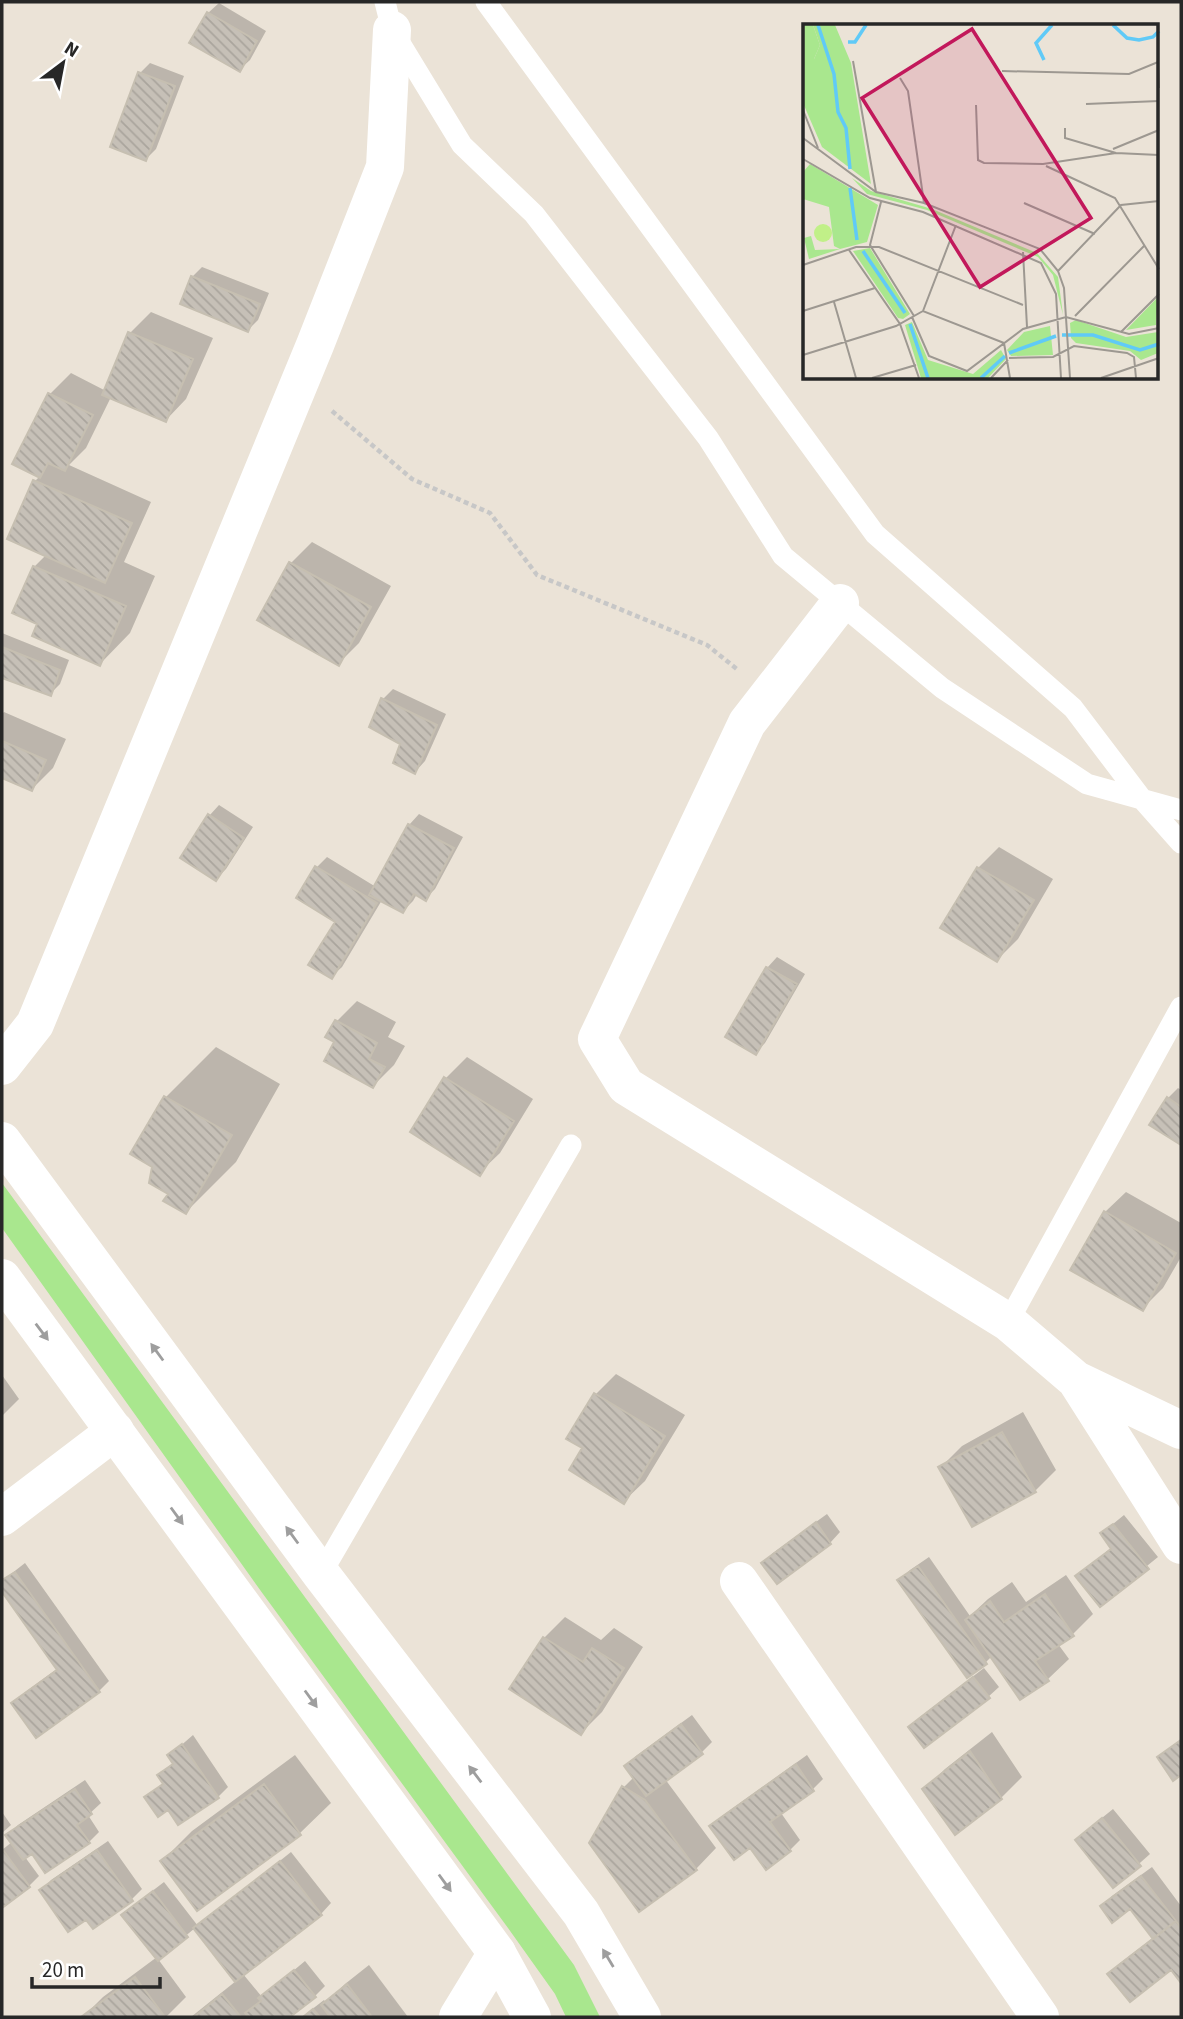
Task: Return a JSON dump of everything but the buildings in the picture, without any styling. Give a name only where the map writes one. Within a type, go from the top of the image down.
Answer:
[{"type":"street","points":[[2,1066],[35,1024],[299,384],[385,167],[388,16]]},
{"type":"street","points":[[840,603],[747,723],[597,1039],[626,1086],[1009,1322],[1076,1380],[1181,1430]]},
{"type":"street","points":[[2,1141],[321,1574],[581,1913],[642,2017]]},
{"type":"street","points":[[2,1278],[496,1953],[532,2017]]},
{"type":"street","points":[[1076,1380],[1181,1545]]},
{"type":"street","points":[[2,1517],[116,1431]]},
{"type":"street","points":[[739,1581],[1040,2017]]},
{"type":"street","points":[[458,2017],[496,1953]]},
{"type":"lane","points":[[486,2],[874,534],[1073,708],[1142,799],[1181,843]]},
{"type":"lane","points":[[388,16],[462,145],[543,225],[708,438],[783,556],[942,688],[1087,784],[1181,810]]},
{"type":"lane","points":[[1009,1322],[1181,1007]]},
{"type":"lane","points":[[321,1574],[571,1145]]},
{"type":"path","points":[[299,384],[412,479],[490,513],[537,575],[707,645],[768,695]]},
{"type":"green space","points":[[2,1183],[574,1965],[600,2017],[566,2017],[555,1994],[508,1928],[263,1594],[2,1228]]}]
